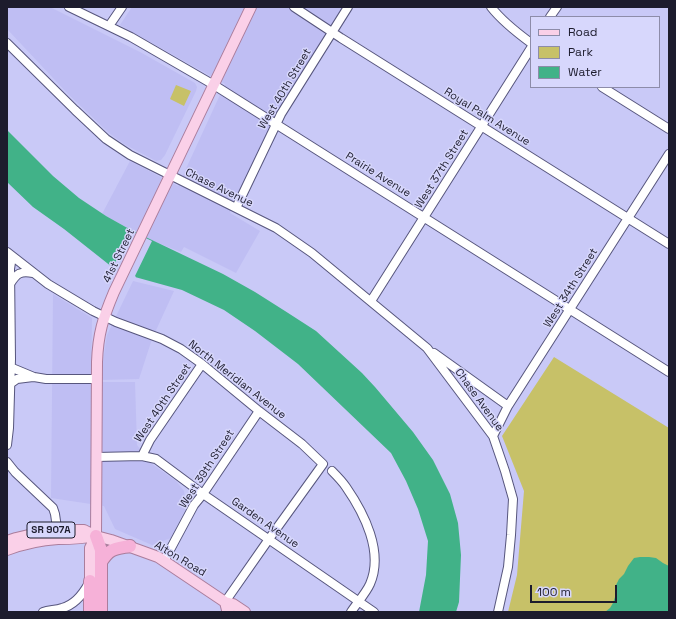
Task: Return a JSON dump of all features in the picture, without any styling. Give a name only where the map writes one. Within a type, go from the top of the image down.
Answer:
[{"type":"highway","points":[[96,536],[101,550],[101,612]]},
{"type":"highway","points":[[101,562],[112,550],[130,546]]},
{"type":"highway","points":[[90,581],[90,612]]},
{"type":"main road","name":"41st Street","points":[[90,581],[90,548],[96,536],[96,362],[98,340],[104,316],[251,7]]},
{"type":"main road","name":"Alton Road","points":[[7,550],[26,544],[40,542],[58,534],[84,530],[96,536],[130,546],[164,561],[227,607],[233,604],[245,612]]},
{"type":"main road","name":"Alton Road","points":[[7,541],[41,532],[58,534]]},
{"type":"street","name":"Prairie Avenue","points":[[69,7],[109,26],[214,84],[669,372]]},
{"type":"street","points":[[109,26],[122,7]]},
{"type":"street","name":"Royal Palm Avenue","points":[[294,7],[669,244]]},
{"type":"street","name":"West 40th Street","points":[[236,208],[281,114],[348,7]]},
{"type":"street","points":[[491,7],[498,16],[530,42]]},
{"type":"street","points":[[551,16],[557,7]]},
{"type":"street","name":"Chase Avenue","points":[[7,44],[106,139],[130,155],[170,176],[276,228],[312,253],[427,348],[508,406]]},
{"type":"street","name":"West 37th Street","points":[[372,302],[530,50]]},
{"type":"street","points":[[604,88],[669,129]]},
{"type":"street","name":"West 34th Street","points":[[493,436],[508,406],[669,154]]},
{"type":"street","points":[[7,446],[10,384],[9,254]]},
{"type":"street","name":"North Meridian Avenue","points":[[9,254],[48,284],[93,311],[181,349],[290,434],[323,464],[269,539]]},
{"type":"street","points":[[10,285],[14,277],[19,274],[24,272],[34,273]]},
{"type":"street","name":"Chase Avenue","points":[[427,348],[493,436],[513,498],[508,567],[498,612]]},
{"type":"street","name":"West 40th Street","points":[[96,457],[142,456],[150,440],[202,364]]},
{"type":"street","points":[[10,367],[34,377],[46,379],[96,379]]},
{"type":"street","points":[[10,384],[17,379],[34,377]]},
{"type":"street","name":"West 39th Street","points":[[164,561],[194,505],[259,411]]},
{"type":"street","name":"Garden Avenue","points":[[142,456],[156,458],[203,494],[374,612]]},
{"type":"street","points":[[7,462],[11,470],[23,478],[53,508],[58,534]]},
{"type":"street","points":[[332,471],[345,485],[361,510],[370,532],[374,551],[374,569],[370,584],[351,612]]},
{"type":"street","points":[[227,607],[269,539]]},
{"type":"street","points":[[43,612],[71,605],[82,594],[90,581]]},
{"type":"shaded area","points":[[7,7],[50,7],[140,52],[195,83],[197,87],[196,91],[165,155],[161,160],[156,161],[124,144],[109,133],[68,94],[7,29]]},
{"type":"shaded area","points":[[132,7],[343,7],[275,117],[230,213],[260,231],[236,273],[184,247],[181,252],[153,241],[102,214],[130,161],[178,186],[225,84],[120,25]]},
{"type":"shaded area","points":[[133,281],[174,291],[152,339],[139,379],[100,380],[107,335]]},
{"type":"shaded area","points":[[53,294],[92,318],[91,382],[135,382],[137,445],[152,464],[176,481],[184,491],[186,508],[171,538],[152,545],[115,529],[104,506],[51,498]]},
{"type":"green space","points":[[176,85],[191,91],[184,106],[170,99]]},
{"type":"green space","points":[[554,357],[669,428],[669,612],[508,612],[517,575],[524,491],[502,436]]},
{"type":"water","points":[[7,130],[53,176],[79,198],[131,230],[223,274],[255,292],[316,331],[362,373],[413,432],[433,460],[450,494],[458,523],[461,555],[459,602],[456,612],[419,612],[426,575],[428,541],[418,509],[406,481],[391,453],[298,364],[255,331],[224,310],[182,290],[135,277],[112,267],[64,229],[33,207],[7,182]]},
{"type":"water","points":[[634,558],[656,558],[669,566],[669,612],[605,612],[613,603],[616,594],[616,585],[619,579]]},
{"type":"pier","points":[[131,231],[152,241],[135,276],[135,279],[111,269]]}]
